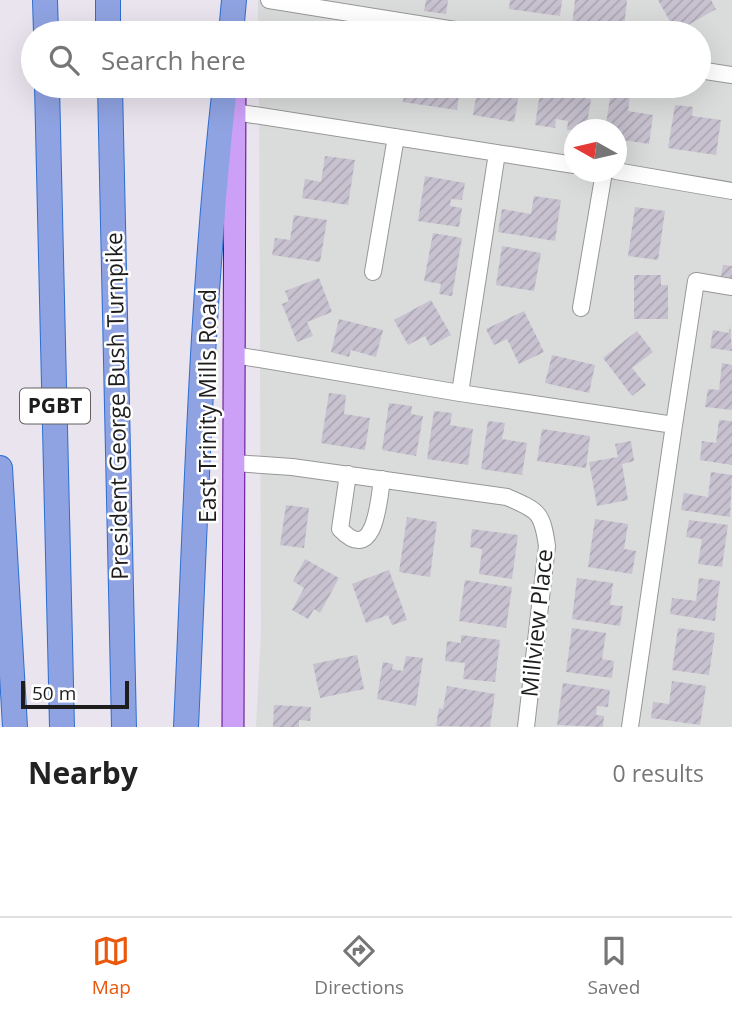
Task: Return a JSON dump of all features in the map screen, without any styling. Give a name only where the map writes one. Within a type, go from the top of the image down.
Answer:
[{"type":"highway","points":[[46,0],[46,21]]},
{"type":"highway","points":[[108,0],[108,21]]},
{"type":"highway","points":[[234,21],[235,0]]},
{"type":"highway","name":"PGBT","points":[[47,98],[62,727]]},
{"type":"highway","name":"President George Bush Turnpike","points":[[110,98],[124,727]]},
{"type":"highway","points":[[186,727],[195,502],[215,174],[224,98]]},
{"type":"highway","points":[[0,468],[15,727]]},
{"type":"main road","name":"East Trinity Mills Road","points":[[233,727],[235,98]]},
{"type":"street","points":[[269,0],[399,21]]},
{"type":"street","points":[[711,72],[732,75]]},
{"type":"street","points":[[235,112],[564,162]]},
{"type":"street","points":[[373,272],[396,137]]},
{"type":"street","points":[[460,393],[498,153]]},
{"type":"street","points":[[627,173],[732,191]]},
{"type":"street","points":[[581,308],[602,182]]},
{"type":"street","points":[[630,727],[696,281],[732,287]]},
{"type":"street","points":[[235,355],[674,425]]},
{"type":"street","name":"Millview Place","points":[[234,463],[292,467],[508,497],[532,508],[544,522],[547,545],[526,727]]},
{"type":"street","points":[[348,474],[341,529],[348,537],[358,539],[369,536],[374,528],[382,479]]},
{"type":"shaded area","points":[[258,0],[732,0],[732,727],[256,727],[261,633],[259,98],[711,98],[711,21],[258,21]]},
{"type":"building","points":[[426,0],[448,0],[446,14],[424,11]]},
{"type":"building","points":[[510,0],[562,0],[560,16],[509,9]]},
{"type":"building","points":[[575,0],[627,0],[625,21],[572,21]]},
{"type":"building","points":[[658,0],[711,0],[716,9],[695,21],[670,21]]},
{"type":"building","points":[[404,98],[459,98],[457,110],[403,102]]},
{"type":"building","points":[[476,98],[518,98],[514,122],[473,115]]},
{"type":"building","points":[[539,98],[591,99],[588,119],[556,119],[555,128],[535,125]]},
{"type":"building","points":[[610,98],[630,98],[628,111],[653,115],[649,144],[627,141],[627,119],[607,119]]},
{"type":"building","points":[[675,105],[693,107],[692,116],[721,120],[716,155],[668,148]]},
{"type":"building","points":[[325,156],[355,160],[348,205],[302,198],[305,179],[321,182]]},
{"type":"building","points":[[425,176],[465,183],[462,200],[451,199],[450,206],[462,208],[459,227],[418,221]]},
{"type":"building","points":[[534,196],[561,200],[555,241],[498,232],[502,209],[531,214]]},
{"type":"building","points":[[635,207],[665,211],[658,260],[628,256]]},
{"type":"building","points":[[294,215],[327,220],[320,262],[272,255],[275,238],[290,240]]},
{"type":"building","points":[[433,233],[462,238],[452,296],[439,294],[441,284],[424,281]]},
{"type":"building","points":[[502,246],[541,253],[534,291],[496,285]]},
{"type":"building","points":[[723,265],[732,266],[732,278],[721,276]]},
{"type":"building","points":[[634,275],[661,275],[661,285],[668,285],[668,319],[634,319]]},
{"type":"building","points":[[319,278],[332,312],[307,322],[313,336],[297,342],[282,304],[289,301],[285,291]]},
{"type":"building","points":[[431,300],[451,335],[430,346],[425,336],[408,345],[394,320]]},
{"type":"building","points":[[524,311],[544,352],[519,364],[507,339],[494,345],[486,329]]},
{"type":"building","points":[[339,319],[383,330],[376,357],[351,350],[349,357],[331,352]]},
{"type":"building","points":[[730,325],[732,351],[710,348],[713,330],[729,333]]},
{"type":"building","points":[[637,331],[653,352],[632,368],[646,385],[632,396],[603,358]]},
{"type":"building","points":[[552,355],[595,365],[589,393],[545,383]]},
{"type":"building","points":[[722,363],[732,365],[732,410],[705,407],[708,389],[719,390]]},
{"type":"building","points":[[329,393],[346,395],[344,414],[370,418],[365,450],[321,443]]},
{"type":"building","points":[[389,403],[412,406],[411,414],[423,416],[416,456],[382,450]]},
{"type":"building","points":[[434,411],[452,413],[450,425],[473,429],[468,465],[427,459]]},
{"type":"building","points":[[719,420],[732,421],[732,465],[700,460],[702,441],[716,443]]},
{"type":"building","points":[[488,421],[505,423],[502,439],[527,443],[522,475],[481,469]]},
{"type":"building","points":[[542,429],[590,436],[586,468],[537,461]]},
{"type":"building","points":[[631,441],[634,461],[622,464],[628,500],[597,506],[589,462],[618,457],[615,444]]},
{"type":"building","points":[[711,472],[732,475],[730,517],[681,510],[684,493],[708,497]]},
{"type":"building","points":[[286,505],[309,508],[304,548],[280,545]]},
{"type":"building","points":[[407,517],[437,522],[430,577],[399,572]]},
{"type":"building","points":[[595,519],[628,524],[624,549],[636,551],[632,574],[588,567]]},
{"type":"building","points":[[689,520],[728,525],[722,567],[698,564],[702,539],[686,537]]},
{"type":"building","points":[[472,529],[518,535],[512,579],[479,574],[482,549],[470,547]]},
{"type":"building","points":[[305,559],[339,578],[320,613],[314,609],[308,619],[292,610],[304,588],[293,581]]},
{"type":"building","points":[[389,570],[407,620],[392,625],[388,615],[366,623],[352,584]]},
{"type":"building","points":[[577,578],[613,583],[610,605],[623,606],[620,626],[572,619]]},
{"type":"building","points":[[699,578],[720,581],[715,621],[670,614],[672,598],[696,601]]},
{"type":"building","points":[[465,580],[512,587],[506,628],[459,621]]},
{"type":"building","points":[[572,628],[606,633],[602,659],[614,661],[612,678],[566,672]]},
{"type":"building","points":[[678,628],[715,633],[709,675],[672,670]]},
{"type":"building","points":[[461,635],[500,640],[495,682],[463,679],[465,663],[445,661],[447,641],[461,643]]},
{"type":"building","points":[[357,655],[364,689],[320,698],[313,664]]},
{"type":"building","points":[[406,656],[423,658],[416,706],[377,699],[383,662],[393,664],[392,669],[403,671]]},
{"type":"building","points":[[672,681],[706,686],[700,725],[651,718],[653,702],[669,704]]},
{"type":"building","points":[[563,683],[610,690],[608,707],[597,706],[596,715],[604,716],[603,727],[557,725]]},
{"type":"building","points":[[447,686],[495,694],[490,727],[436,726],[439,708],[443,709]]},
{"type":"building","points":[[274,705],[311,707],[310,721],[299,720],[299,727],[273,727]]}]
